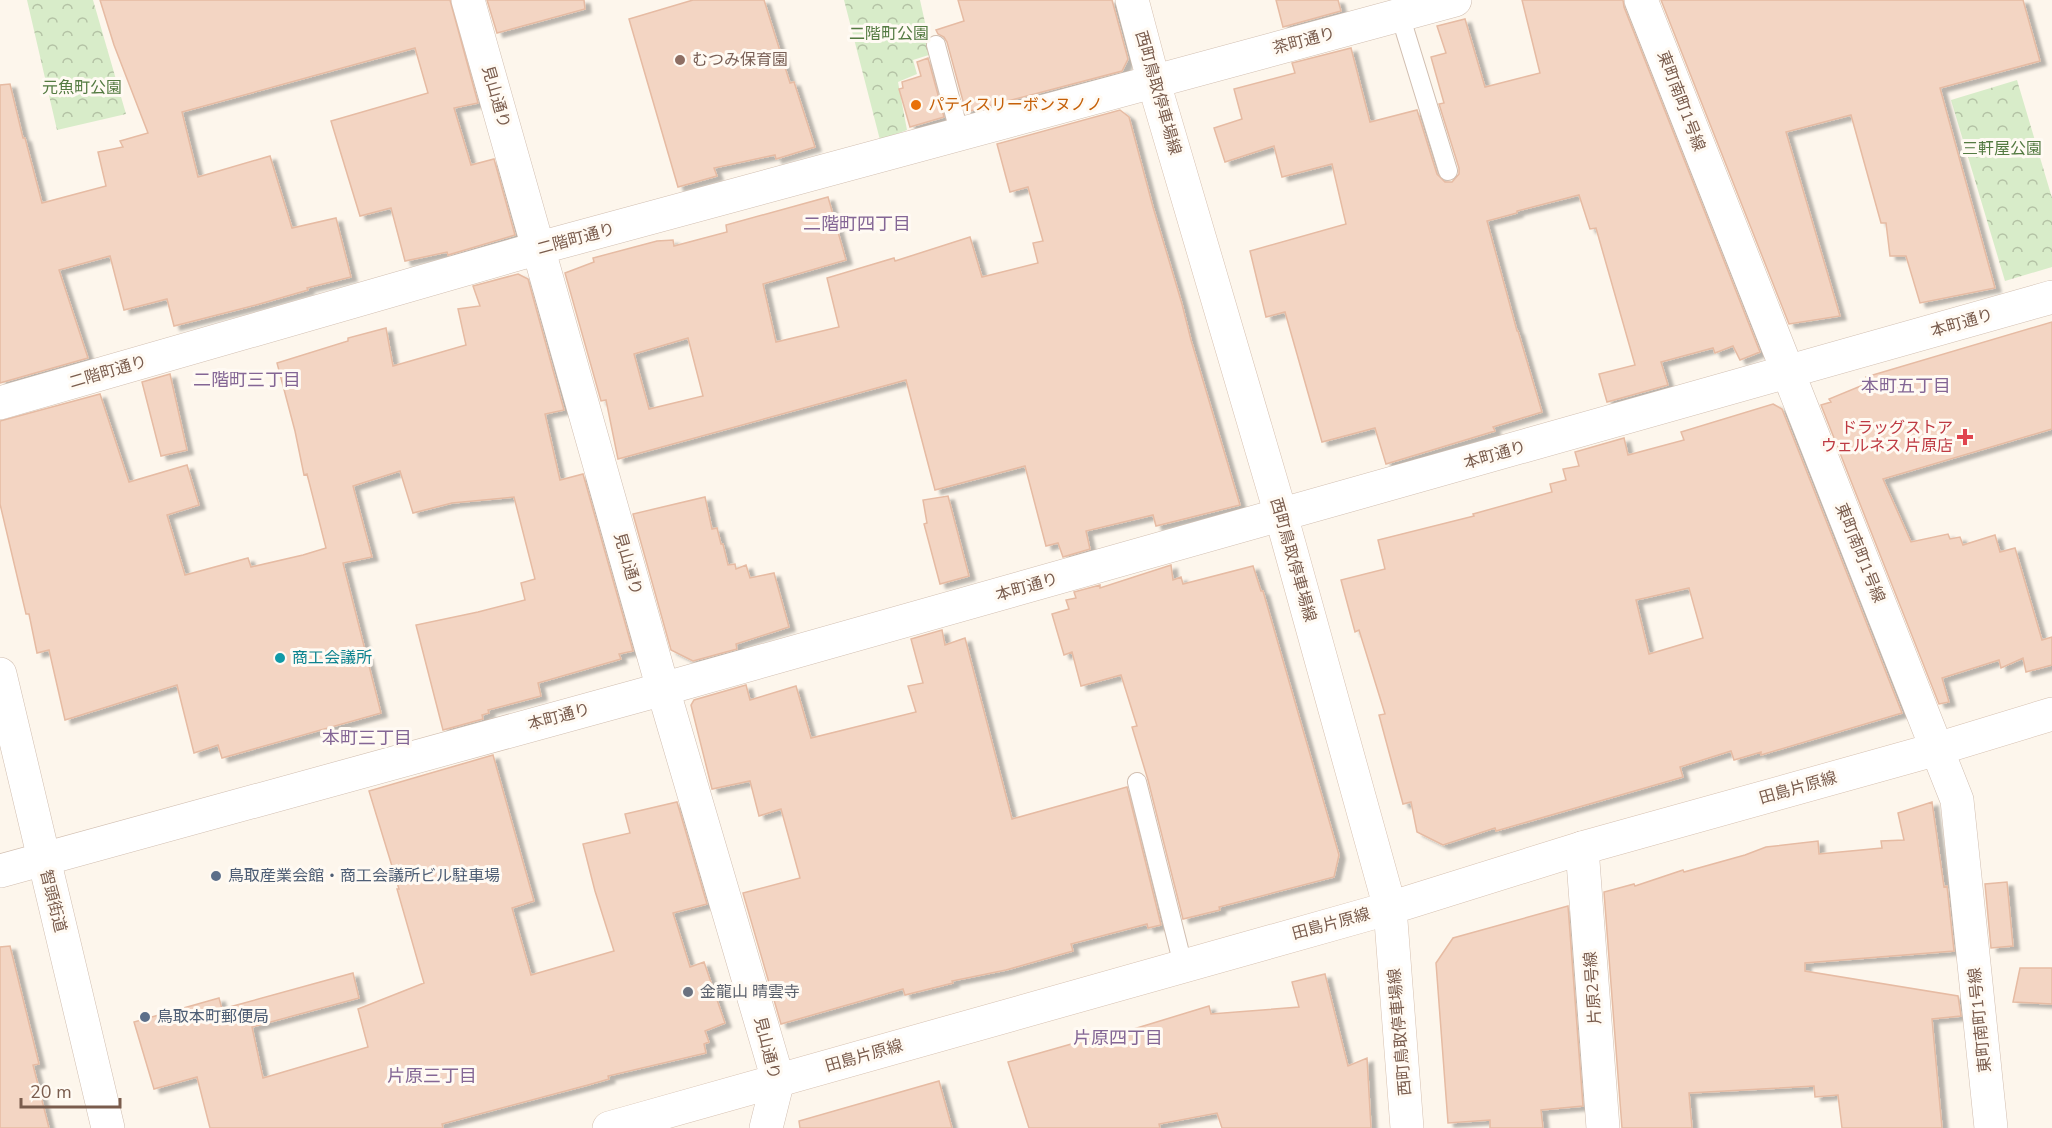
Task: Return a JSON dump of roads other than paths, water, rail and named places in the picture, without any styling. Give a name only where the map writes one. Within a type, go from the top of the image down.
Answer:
[{"type":"street","name":"見山通り","points":[[468,0],[663,689],[778,1080],[766,1128]]},
{"type":"street","name":"西町鳥取停車場線","points":[[1132,0],[1154,83],[1281,515],[1390,908],[1407,1128]]},
{"type":"street","name":"茶町通り","points":[[1154,83],[1455,0]]},
{"type":"street","name":"東町南町1号線","points":[[1641,0],[1957,800],[1991,1128]]},
{"type":"street","name":"二階町通り","points":[[0,403],[539,248],[1154,83]]},
{"type":"street","name":"本町通り","points":[[0,871],[663,689],[2052,297]]},
{"type":"street","name":"智頭街道","points":[[0,674],[42,859],[108,1128]]},
{"type":"street","name":"田島片原線","points":[[609,1128],[1390,908],[1582,848],[1937,749],[2052,714]]},
{"type":"street","name":"片原2号線","points":[[1582,848],[1603,1128]]},
{"type":"lane","points":[[1400,15],[1448,171]]},
{"type":"lane","points":[[936,45],[960,135]]},
{"type":"lane","points":[[1137,782],[1183,965]]},
{"type":"place","name":"むつみ保育園","points":[[680,60]]},
{"type":"place","name":"パティスリーボンヌノノ","points":[[916,105]]},
{"type":"place","name":"ドラッグストア ウェルネス 片原店","points":[[1965,437]]},
{"type":"place","name":"商工会議所","points":[[280,658]]},
{"type":"place","name":"鳥取産業会館・商工会議所ビル駐車場","points":[[216,876]]},
{"type":"place","name":"金龍山 晴雲寺","points":[[688,992]]},
{"type":"place","name":"鳥取本町郵便局","points":[[145,1017]]},
{"type":"district","name":"二階町四丁目","points":[[857,224]]},
{"type":"district","name":"二階町三丁目","points":[[247,380]]},
{"type":"district","name":"本町五丁目","points":[[1906,386]]},
{"type":"district","name":"本町三丁目","points":[[367,738]]},
{"type":"district","name":"片原四丁目","points":[[1118,1038]]},
{"type":"district","name":"片原三丁目","points":[[432,1076]]},
{"type":"park label","name":"二階町公園","points":[[889,34]]},
{"type":"park label","name":"元魚町公園","points":[[82,88]]},
{"type":"park label","name":"三軒屋公園","points":[[2002,149]]}]
